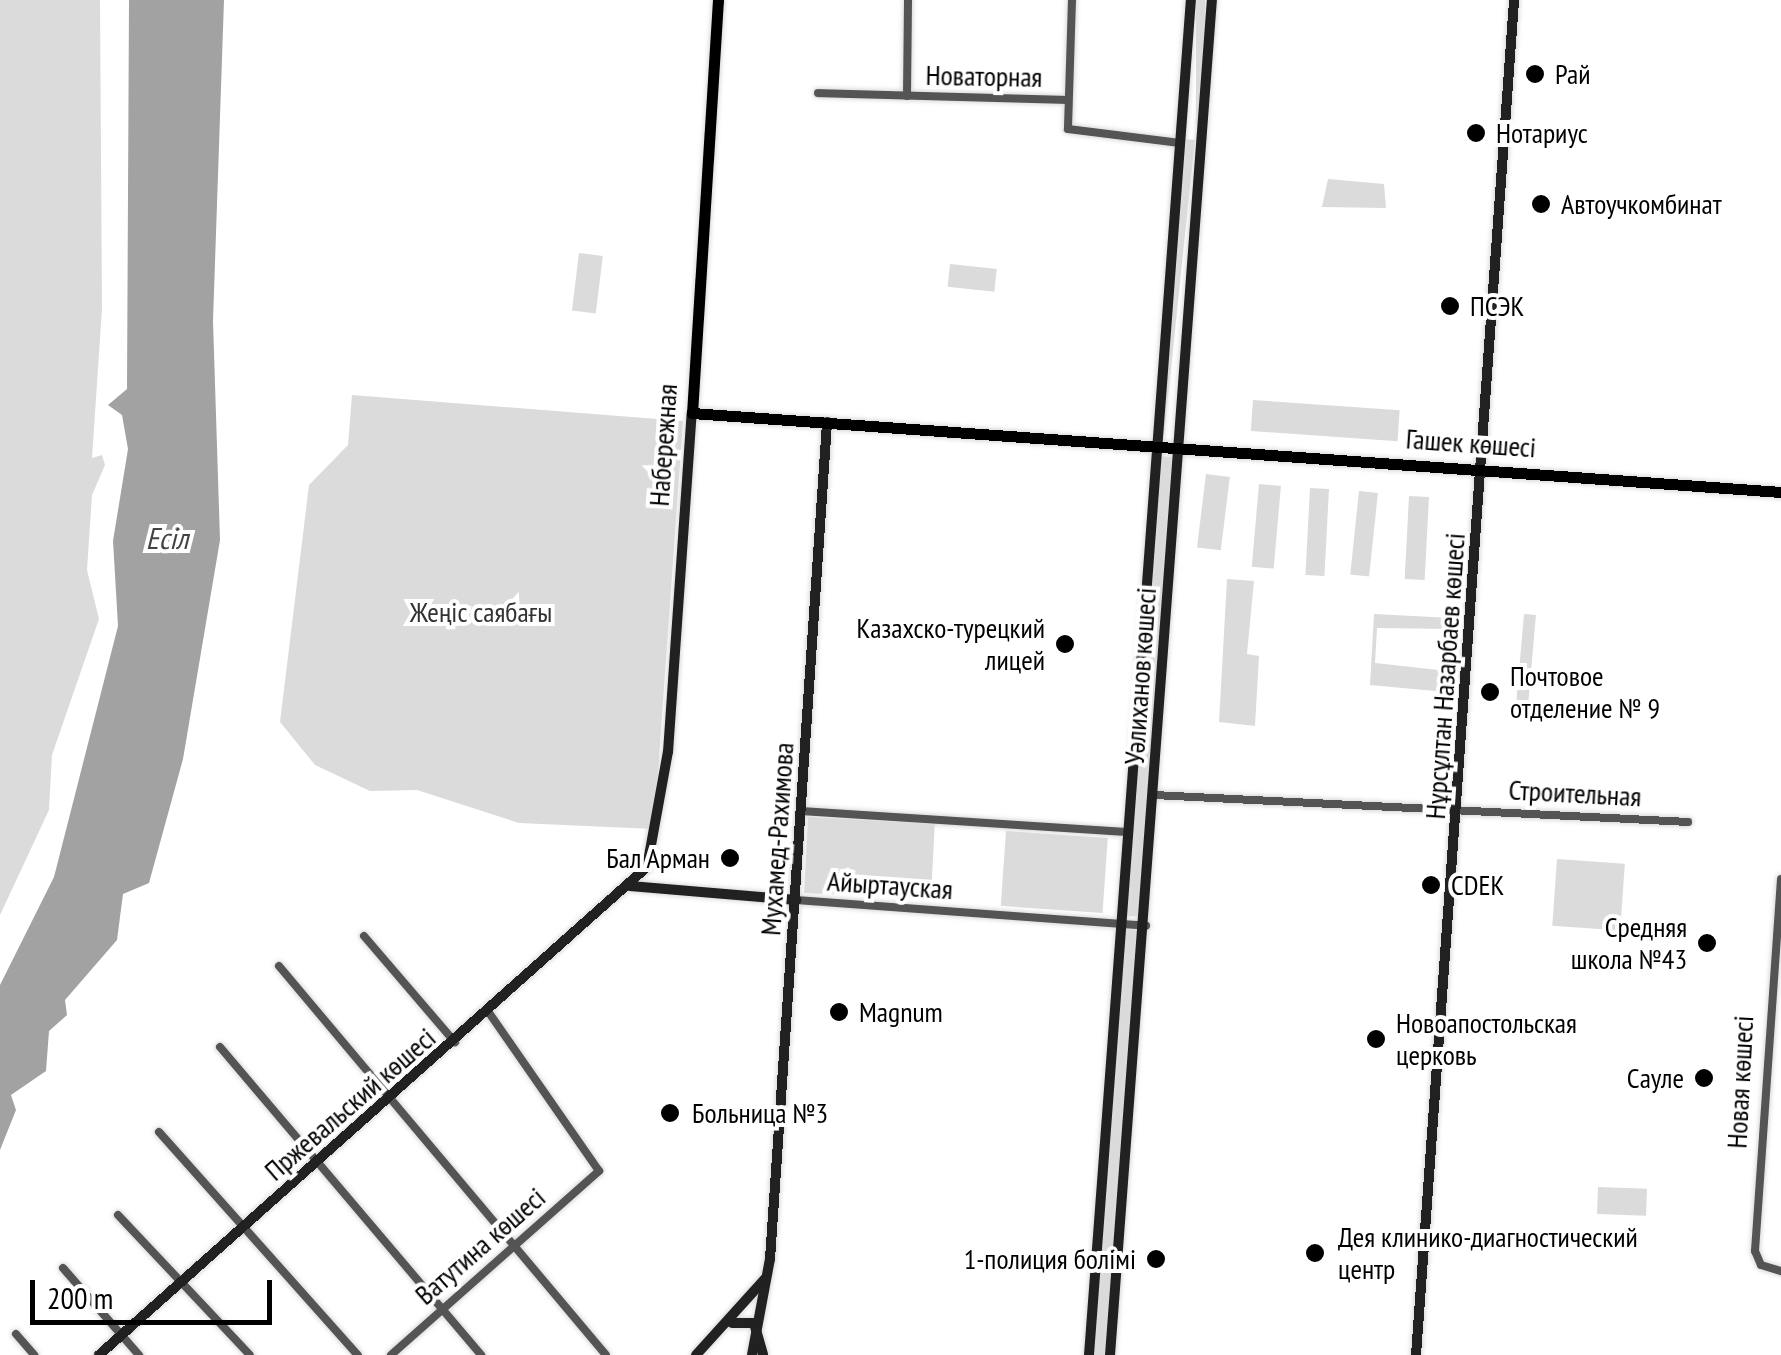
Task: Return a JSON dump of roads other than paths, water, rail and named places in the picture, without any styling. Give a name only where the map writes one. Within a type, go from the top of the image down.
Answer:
[{"type":"main road","name":"Набережная","points":[[650,862],[668,752],[718,0]]},
{"type":"main road","name":"Уәлиханов көшесі","points":[[1089,1355],[1153,445],[1191,0]]},
{"type":"main road","name":"Уәлиханов көшесі","points":[[1110,1355],[1146,926],[1212,0]]},
{"type":"main road","name":"Нұрсұлтан Назарбаев көшесі","points":[[1416,1355],[1514,0]]},
{"type":"main road","name":"Гашек көшесі","points":[[692,413],[1781,492]]},
{"type":"main road","name":"Мухамед-Рахимова","points":[[752,1355],[770,1258],[828,422]]},
{"type":"main road","points":[[1134,725],[1160,728]]},
{"type":"main road","points":[[630,886],[650,862],[663,892]]},
{"type":"main road","name":"Айыртауская","points":[[630,886],[663,892],[796,900]]},
{"type":"main road","name":"Пржевальский көшесі","points":[[98,1355],[630,886]]},
{"type":"main road","points":[[696,1355],[759,1292],[770,1258]]},
{"type":"main road","points":[[710,1355],[722,1330],[745,1320],[758,1336],[764,1355]]},
{"type":"street","points":[[906,96],[908,0]]},
{"type":"street","points":[[1064,100],[1072,0]]},
{"type":"street","name":"Новаторная","points":[[818,93],[1064,100],[1074,134],[1180,138]]},
{"type":"street","points":[[1180,138],[1200,133]]},
{"type":"street","points":[[1154,795],[1458,811]]},
{"type":"street","points":[[801,811],[1126,832]]},
{"type":"street","name":"Строительная","points":[[1458,811],[1688,822]]},
{"type":"street","name":"Новая көшесі","points":[[1778,879],[1755,1251],[1760,1266],[1781,1271]]},
{"type":"street","name":"Айыртауская","points":[[796,900],[1146,926]]},
{"type":"street","points":[[364,936],[456,1042]]},
{"type":"street","points":[[279,966],[606,1355]]},
{"type":"street","name":"Ватутина көшесі","points":[[390,1355],[599,1170],[489,1013]]},
{"type":"street","points":[[220,1047],[481,1355]]},
{"type":"street","points":[[160,1132],[358,1355]]},
{"type":"street","points":[[118,1216],[250,1355]]},
{"type":"street","points":[[62,1268],[140,1355]]},
{"type":"street","points":[[16,1334],[34,1355]]},
{"type":"water","name":"Есіл","points":[[129,0],[224,0],[213,321],[220,540],[183,759],[149,883],[123,894],[117,940],[65,1000],[67,1015],[49,1031],[46,1071],[11,1095],[16,1110],[0,1150],[0,985],[54,877],[118,626],[113,541],[128,449],[122,415],[108,405],[127,389]]},
{"type":"place","name":"Рай","points":[[1535,74]]},
{"type":"place","name":"Нотариус","points":[[1476,133]]},
{"type":"place","name":"Автоучкомбинат","points":[[1541,204]]},
{"type":"place","name":"ПСЭК","points":[[1450,306]]},
{"type":"place","name":"Казахско-турецкий лицей","points":[[1065,644]]},
{"type":"place","name":"Почтовое отделение № 9","points":[[1490,692]]},
{"type":"place","name":"Бал Арман","points":[[730,858]]},
{"type":"place","name":"CDEK","points":[[1431,885]]},
{"type":"place","name":"Средняя школа №43","points":[[1707,943]]},
{"type":"place","name":"Magnum","points":[[839,1012]]},
{"type":"place","name":"Новоапостольская церковь","points":[[1376,1039]]},
{"type":"place","name":"Сауле","points":[[1704,1078]]},
{"type":"place","name":"Больница №3","points":[[670,1113]]},
{"type":"place","name":"Дея клинико-диагностический центр","points":[[1315,1253]]},
{"type":"place","name":"1-полиция болiмi","points":[[1156,1259]]},
{"type":"park label","name":"Жеңіс саябағы","points":[[481,612]]}]
